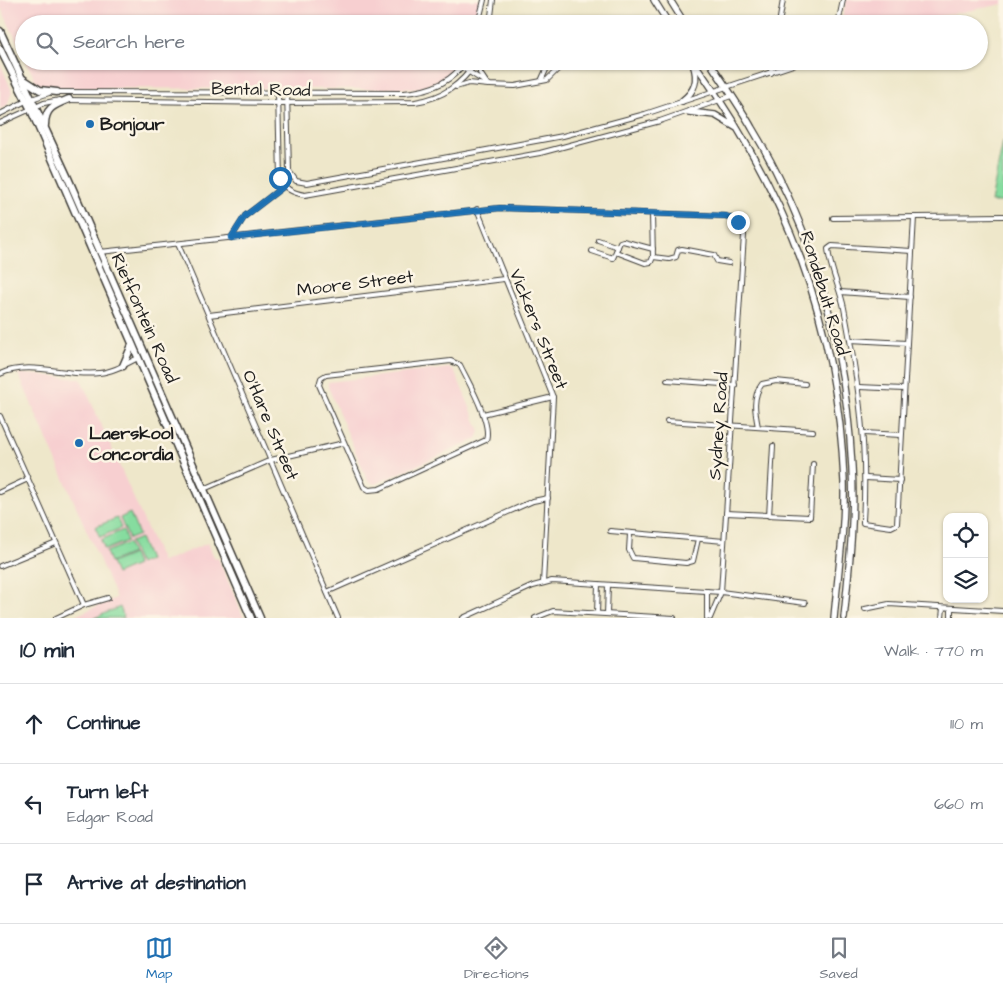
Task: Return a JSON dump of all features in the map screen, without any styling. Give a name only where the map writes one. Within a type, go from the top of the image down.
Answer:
[{"type":"main road","points":[[654,0],[663,15]]},
{"type":"main road","points":[[670,0],[679,15]]},
{"type":"main road","name":"Rietfontein Road","points":[[0,31],[15,63]]},
{"type":"main road","name":"Rietfontein Road","points":[[0,49],[29,99]]},
{"type":"main road","name":"Rietfontein Road","points":[[18,70],[132,345],[251,618]]},
{"type":"main road","points":[[682,101],[690,95],[696,84],[695,70]]},
{"type":"main road","name":"Rondebult Road","points":[[699,70],[739,130],[767,181],[791,230],[822,321],[840,419],[844,484],[834,618]]},
{"type":"main road","name":"Rondebult Road","points":[[715,70],[752,128],[779,178],[817,270],[832,318],[842,368],[852,468],[844,618]]},
{"type":"main road","points":[[22,78],[40,90],[57,92]]},
{"type":"main road","points":[[45,127],[46,116],[50,107],[68,100]]},
{"type":"main road","name":"Rietfontein Road","points":[[33,108],[45,127],[260,618]]},
{"type":"main road","points":[[689,112],[715,115],[739,130]]},
{"type":"main road","points":[[123,366],[132,345]]},
{"type":"main road","points":[[182,459],[189,456]]},
{"type":"street","points":[[480,15],[484,0]]},
{"type":"street","points":[[491,15],[493,0]]},
{"type":"street","points":[[780,15],[783,0]]},
{"type":"street","points":[[840,15],[843,0]]},
{"type":"street","name":"Bental Road","points":[[0,114],[29,99],[57,92],[415,92],[439,85],[457,70]]},
{"type":"street","points":[[466,70],[489,85]]},
{"type":"street","points":[[480,70],[480,73],[489,85]]},
{"type":"street","points":[[541,81],[546,70]]},
{"type":"street","points":[[455,87],[469,83],[515,86],[551,78],[558,70]]},
{"type":"street","points":[[287,92],[289,171],[296,181],[307,183],[563,136],[645,114],[779,70]]},
{"type":"street","name":"Bental Road","points":[[0,123],[33,108],[68,100],[278,104],[415,102],[441,96],[455,87],[469,72]]},
{"type":"street","points":[[278,92],[279,171],[284,186],[298,194],[328,192],[540,153],[608,136],[689,112],[731,96]]},
{"type":"street","points":[[231,238],[245,216],[284,186]]},
{"type":"street","points":[[100,252],[477,209],[522,208],[652,215],[653,257],[650,262],[616,252]]},
{"type":"street","name":"Vickers Street","points":[[477,209],[553,397],[543,582]]},
{"type":"street","name":"Sydney Road","points":[[652,215],[726,216],[738,222],[744,235],[721,592],[709,618]]},
{"type":"street","points":[[833,218],[1003,216]]},
{"type":"street","points":[[912,251],[830,247],[828,252],[840,292],[850,340],[864,433],[866,478],[863,523],[891,528],[897,524],[914,217]]},
{"type":"street","points":[[598,240],[618,247]]},
{"type":"street","points":[[592,251],[613,258],[621,241],[653,249]]},
{"type":"street","name":"O'Hare Street","points":[[178,244],[338,618]]},
{"type":"street","points":[[653,257],[676,257],[678,250],[682,249],[714,255],[717,261],[729,263]]},
{"type":"street","name":"Moore Street","points":[[209,315],[504,279]]},
{"type":"street","points":[[840,292],[910,297]]},
{"type":"street","points":[[850,340],[907,343]]},
{"type":"street","points":[[0,374],[20,368],[99,374],[123,366],[145,355]]},
{"type":"street","points":[[451,361],[460,365],[482,414],[488,433],[483,443],[376,490],[366,489],[362,485],[344,443],[319,385],[320,379],[326,375],[451,361]]},
{"type":"street","points":[[667,380],[735,385]]},
{"type":"street","points":[[758,427],[754,407],[757,393],[762,384],[776,381],[805,384]]},
{"type":"street","points":[[858,388],[904,389]]},
{"type":"street","points":[[482,414],[553,397]]},
{"type":"street","points":[[0,417],[84,606]]},
{"type":"street","points":[[667,421],[813,431]]},
{"type":"street","points":[[864,433],[901,435]]},
{"type":"street","points":[[196,492],[271,460],[344,443]]},
{"type":"street","points":[[769,516],[773,446]]},
{"type":"street","points":[[726,513],[810,517],[813,464]]},
{"type":"street","points":[[866,478],[900,480]]},
{"type":"street","points":[[0,492],[28,480]]},
{"type":"street","points":[[327,592],[533,501],[548,498]]},
{"type":"street","points":[[610,531],[724,541]]},
{"type":"street","points":[[630,534],[629,550],[633,558],[686,563],[694,562],[696,559],[698,539]]},
{"type":"street","points":[[0,566],[56,543]]},
{"type":"street","points":[[463,618],[543,582],[721,592],[805,603]]},
{"type":"street","points":[[597,613],[598,584]]},
{"type":"street","points":[[607,614],[608,585]]},
{"type":"street","points":[[707,591],[709,618]]},
{"type":"street","points":[[56,618],[108,598]]},
{"type":"street","points":[[865,609],[889,604],[1003,611]]},
{"type":"street","points":[[942,618],[943,608]]},
{"type":"street","points":[[951,618],[952,609]]},
{"type":"street","points":[[535,618],[553,611],[674,618]]},
{"type":"shaded area","points":[[0,0],[480,0],[477,15],[15,15],[15,37],[0,6]]},
{"type":"shaded area","points":[[846,0],[1003,0],[1003,4],[947,15],[843,15]]},
{"type":"shaded area","points":[[0,63],[12,91],[7,106],[0,109]]},
{"type":"shaded area","points":[[30,70],[453,70],[445,78],[420,88],[39,88]]},
{"type":"shaded area","points":[[449,368],[455,372],[480,431],[477,439],[375,484],[368,481],[328,387],[328,382]]},
{"type":"shaded area","name":"Laerskool Concordia","points":[[18,373],[81,379],[162,562],[208,543],[214,557],[218,558],[244,618],[70,618],[116,598]]},
{"type":"green space","points":[[1003,141],[1003,202],[991,202]]},
{"type":"green space","points":[[130,513],[139,535],[129,539],[120,518]]},
{"type":"green space","points":[[117,518],[121,528],[100,537],[95,527]]},
{"type":"green space","points":[[123,530],[127,541],[105,550],[101,540]]},
{"type":"green space","points":[[140,538],[149,560],[139,564],[130,542]]},
{"type":"green space","points":[[128,543],[132,553],[110,562],[106,552]]},
{"type":"green space","points":[[133,554],[137,565],[116,574],[111,563]]},
{"type":"green space","points":[[120,607],[124,618],[94,618]]},
{"type":"place","name":"Bonjour","points":[[90,124]]},
{"type":"place","name":"Laerskool Concordia","points":[[79,443]]},
{"type":"route","points":[[280,178],[284,186],[245,216],[231,238],[477,209],[500,208],[646,215],[726,216],[738,222]]}]
